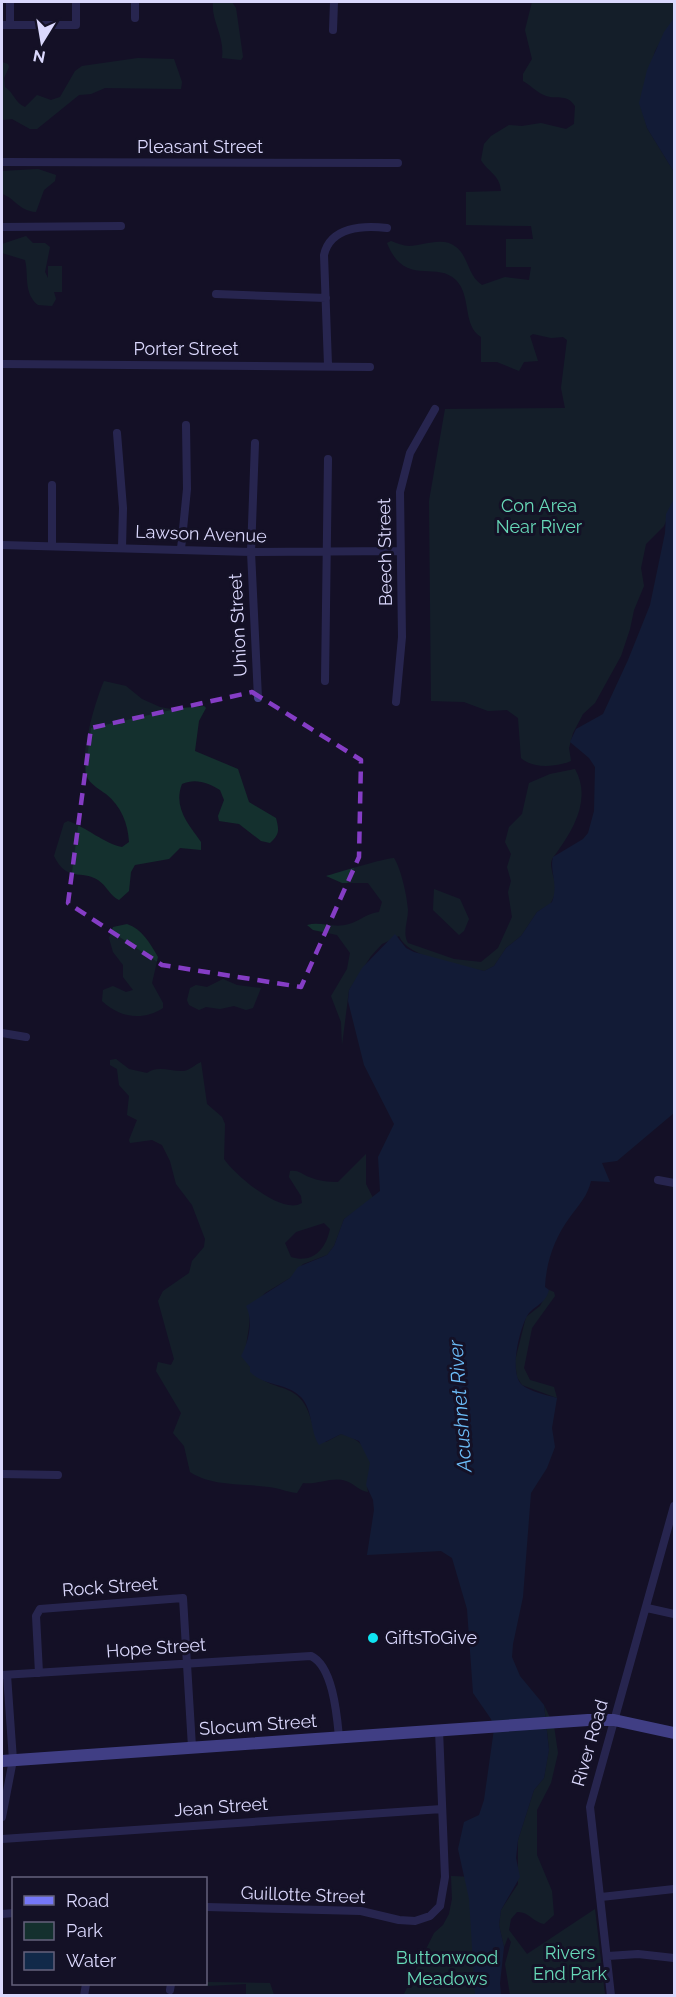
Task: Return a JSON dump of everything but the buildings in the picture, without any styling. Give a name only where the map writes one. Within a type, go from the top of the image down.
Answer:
[{"type":"street","points":[[10,2],[6,25],[76,25],[76,2]]},
{"type":"street","points":[[135,2],[135,18]]},
{"type":"street","points":[[333,30],[334,2]]},
{"type":"street","name":"Pleasant Street","points":[[2,162],[398,163]]},
{"type":"street","points":[[2,227],[121,226]]},
{"type":"street","points":[[328,365],[326,245],[336,235],[350,230],[364,227],[387,228]]},
{"type":"street","points":[[216,294],[326,298]]},
{"type":"street","name":"Porter Street","points":[[2,364],[370,367]]},
{"type":"street","name":"Beech Street","points":[[396,702],[402,637],[402,583],[399,551],[400,492],[410,453],[435,410]]},
{"type":"street","points":[[181,549],[187,489],[186,425]]},
{"type":"street","points":[[117,433],[123,508],[122,548]]},
{"type":"street","name":"Union Street","points":[[255,443],[251,552],[258,698]]},
{"type":"street","points":[[326,681],[325,552],[328,459]]},
{"type":"street","points":[[52,485],[52,546]]},
{"type":"street","name":"Lawson Avenue","points":[[2,545],[251,552],[399,551]]},
{"type":"street","points":[[2,1034],[26,1037]]},
{"type":"street","points":[[658,1180],[675,1183]]},
{"type":"street","points":[[2,1474],[58,1475]]},
{"type":"street","name":"River Road","points":[[611,1995],[590,1807],[674,1509]]},
{"type":"street","name":"Rock Street","points":[[39,1673],[36,1616],[40,1609],[183,1598],[188,1663]]},
{"type":"street","points":[[647,1608],[675,1614]]},
{"type":"street","name":"Hope Street","points":[[4,1675],[313,1657],[319,1662],[334,1694],[339,1737]]},
{"type":"street","points":[[188,1663],[192,1747]]},
{"type":"street","points":[[2,1817],[8,1760],[4,1675]]},
{"type":"street","name":"Slocum Street","points":[[8,1760],[614,1719],[675,1733]]},
{"type":"street","name":"Guillotte Street","points":[[207,1907],[361,1911],[410,1922],[425,1918],[440,1906],[444,1888],[439,1730]]},
{"type":"street","name":"Jean Street","points":[[2,1839],[442,1809]]},
{"type":"street","points":[[601,1897],[675,1889]]},
{"type":"street","points":[[608,1956],[638,1954],[675,1958]]},
{"type":"highlighted area","points":[[252,692],[361,760],[359,857],[301,987],[162,965],[68,903],[91,728]]},
{"type":"green space","points":[[213,2],[232,2],[236,8],[243,57],[241,60],[222,58],[222,43],[214,16]]},
{"type":"green space","name":"Con Area Near River","points":[[532,2],[674,2],[674,18],[655,51],[640,104],[647,128],[674,172],[674,501],[664,526],[646,544],[641,568],[644,586],[634,610],[621,656],[595,703],[583,714],[573,733],[569,748],[571,761],[545,766],[526,762],[521,758],[518,718],[507,710],[488,711],[464,702],[431,701],[429,501],[445,409],[565,408],[561,388],[567,340],[563,337],[551,338],[533,334],[530,336],[538,361],[524,362],[519,371],[497,362],[481,362],[481,337],[471,325],[464,294],[456,280],[439,272],[421,271],[403,265],[394,257],[387,243],[391,241],[409,246],[439,242],[451,244],[460,251],[473,276],[482,285],[505,277],[529,280],[531,267],[506,267],[506,239],[533,239],[531,226],[466,225],[466,192],[501,191],[496,177],[481,160],[484,144],[491,136],[509,125],[522,126],[541,123],[566,129],[574,124],[575,106],[572,102],[564,98],[544,95],[523,81],[523,74],[532,59],[525,30]]},
{"type":"green space","points":[[138,58],[174,59],[182,82],[181,89],[105,88],[91,94],[79,95],[37,129],[30,129],[12,119],[2,120],[2,62],[8,64],[9,67],[4,78],[5,87],[25,107],[37,95],[51,100],[60,97],[75,71],[82,66]]},
{"type":"green space","points":[[38,169],[56,175],[55,181],[44,190],[36,212],[21,207],[2,194],[2,171]]},
{"type":"green space","points":[[26,236],[33,243],[45,243],[50,247],[45,272],[48,278],[48,266],[62,266],[62,292],[54,292],[56,299],[52,306],[38,305],[30,295],[25,260],[2,253],[2,244]]},
{"type":"green space","points":[[104,681],[126,686],[142,699],[160,707],[171,709],[204,706],[206,708],[199,721],[195,751],[238,769],[249,802],[276,818],[278,832],[276,837],[270,843],[261,841],[239,824],[219,821],[218,816],[224,800],[220,790],[206,783],[192,781],[182,784],[179,800],[183,815],[201,842],[201,850],[180,848],[169,859],[135,865],[131,872],[129,891],[119,900],[98,880],[64,870],[54,856],[64,823],[68,821],[116,845],[122,847],[129,842],[120,809],[88,779],[85,770],[89,730]]},
{"type":"green space","points":[[575,769],[580,780],[579,812],[570,833],[552,860],[555,893],[550,904],[537,912],[521,936],[506,948],[494,966],[484,971],[436,960],[413,950],[404,944],[399,936],[382,944],[371,956],[349,990],[342,1045],[341,1022],[331,996],[347,969],[350,953],[337,935],[313,930],[307,925],[349,924],[379,912],[382,902],[368,883],[342,883],[326,876],[394,858],[401,876],[408,910],[405,935],[408,943],[454,959],[481,962],[498,948],[512,917],[508,892],[511,881],[507,867],[511,854],[505,842],[509,827],[522,814],[529,783],[550,774]]},
{"type":"green space","points":[[434,889],[460,899],[469,919],[464,931],[459,935],[433,910]]},
{"type":"green space","points":[[127,924],[141,933],[158,957],[152,983],[163,1003],[163,1008],[148,1015],[124,1014],[102,1001],[103,990],[113,986],[126,992],[133,990],[123,977],[123,965],[113,952],[109,938],[113,927]]},
{"type":"green space","points":[[223,979],[237,985],[261,988],[253,1008],[246,1010],[234,1006],[220,1009],[206,1007],[199,1010],[189,1005],[187,1000],[190,988],[196,985],[207,987]]},
{"type":"green space","points":[[116,1059],[129,1069],[147,1073],[160,1069],[184,1071],[201,1062],[207,1104],[222,1117],[225,1124],[224,1159],[248,1183],[271,1199],[283,1204],[302,1203],[301,1196],[289,1177],[290,1171],[319,1180],[338,1182],[366,1154],[366,1184],[373,1198],[344,1219],[334,1246],[327,1255],[303,1264],[290,1278],[265,1293],[249,1312],[246,1354],[250,1367],[258,1376],[300,1398],[307,1408],[317,1441],[326,1442],[341,1434],[356,1440],[364,1448],[370,1463],[368,1492],[349,1482],[330,1480],[303,1483],[297,1493],[269,1487],[218,1482],[190,1472],[184,1446],[173,1433],[181,1413],[156,1371],[158,1362],[171,1365],[174,1359],[158,1301],[163,1291],[189,1273],[192,1261],[204,1247],[205,1239],[192,1205],[176,1184],[170,1161],[162,1145],[152,1140],[130,1143],[129,1140],[137,1120],[127,1115],[129,1096],[119,1085],[117,1069],[110,1065],[110,1060]],"holes":[[[324,1223],[330,1229],[325,1243],[317,1253],[306,1258],[291,1257],[285,1243],[296,1232]]]},
{"type":"green space","points":[[549,1290],[554,1292],[555,1296],[532,1328],[524,1368],[530,1380],[554,1387],[557,1398],[522,1385],[517,1377],[515,1361],[526,1317],[540,1306]]},
{"type":"green space","name":"Rivers End Park","points":[[544,1705],[554,1726],[558,1753],[551,1783],[537,1810],[537,1855],[552,1891],[554,1915],[544,1924],[524,1913],[517,1912],[511,1919],[509,1930],[527,1954],[595,1909],[605,1995],[510,1995],[505,1964],[511,1942],[508,1937],[504,1947],[499,1925],[501,1910],[518,1884],[518,1840],[534,1790],[544,1778],[549,1749]]},
{"type":"green space","name":"Buttonwood Meadows","points":[[451,1876],[474,1877],[479,1995],[403,1996],[434,1933],[443,1925],[449,1914],[452,1899]]},
{"type":"green space","points":[[207,1982],[270,1983],[274,1995],[246,1995],[246,1984],[206,1986]]},
{"type":"water","points":[[674,18],[674,172],[647,128],[639,103],[647,70],[664,32]]},
{"type":"water","name":"Acushnet River","points":[[674,499],[674,1113],[617,1161],[602,1163],[610,1182],[591,1181],[585,1195],[560,1233],[547,1268],[545,1287],[549,1290],[545,1299],[532,1310],[523,1324],[518,1342],[516,1371],[522,1385],[557,1398],[552,1428],[555,1447],[547,1468],[531,1493],[523,1597],[512,1657],[520,1676],[544,1705],[549,1750],[544,1778],[534,1790],[518,1840],[516,1858],[520,1877],[501,1910],[499,1925],[504,1947],[501,1995],[475,1995],[469,1899],[458,1849],[464,1822],[479,1815],[484,1800],[494,1729],[491,1719],[473,1693],[467,1609],[452,1558],[441,1551],[367,1555],[374,1510],[373,1500],[366,1485],[370,1463],[359,1441],[341,1434],[319,1445],[308,1408],[301,1397],[290,1389],[262,1380],[250,1372],[250,1367],[241,1356],[249,1332],[250,1319],[246,1306],[290,1278],[298,1267],[327,1255],[334,1246],[344,1219],[380,1191],[378,1157],[394,1124],[364,1065],[348,1001],[349,990],[362,968],[395,934],[406,948],[414,952],[484,971],[494,966],[506,948],[521,936],[537,912],[552,902],[555,889],[553,857],[583,839],[588,833],[594,811],[595,767],[589,758],[570,742],[576,729],[603,714],[628,660],[650,605],[665,533],[666,514]]},
{"type":"place","name":"GiftsToGive","points":[[373,1638]]}]
